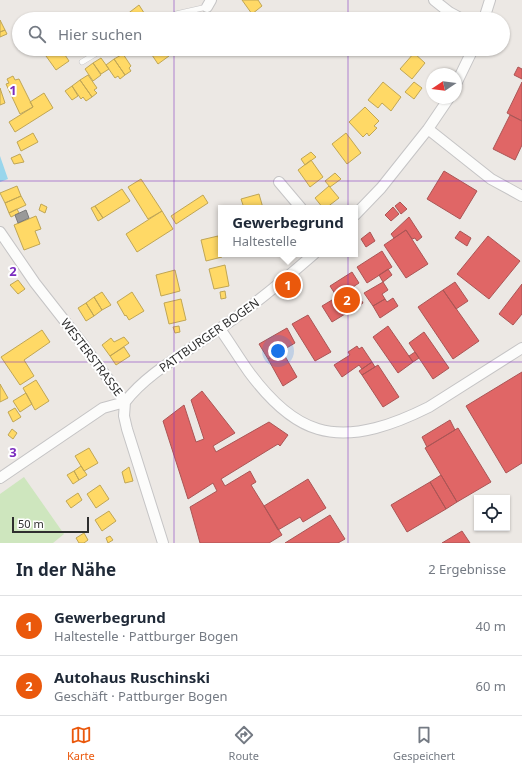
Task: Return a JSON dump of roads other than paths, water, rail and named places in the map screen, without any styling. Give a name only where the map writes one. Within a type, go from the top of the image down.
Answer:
[{"type":"street","points":[[434,0],[450,12]]},
{"type":"street","points":[[486,12],[490,0]]},
{"type":"street","points":[[462,72],[470,56]]},
{"type":"street","points":[[358,212],[381,188],[428,129],[445,104]]},
{"type":"street","points":[[428,129],[491,178],[522,196]]},
{"type":"street","points":[[279,182],[298,205]]},
{"type":"street","name":"WESTERSTRASSE","points":[[0,232],[35,283],[82,343],[125,402],[124,416],[127,429],[163,543]]},
{"type":"street","name":"PATTBURGER BOGEN","points":[[125,402],[134,390],[149,377],[220,329],[281,283],[311,257]]},
{"type":"street","points":[[220,329],[250,373],[271,397],[291,416],[302,423],[317,429],[331,432],[365,430],[397,421],[429,407],[522,348]]},
{"type":"street","points":[[0,478],[103,408],[125,402]]},
{"type":"lane","points":[[182,12],[209,3]]},
{"type":"lane","points":[[82,62],[92,56]]},
{"type":"water","points":[[0,156],[8,179],[0,182]]},
{"type":"place","name":"Gewerbegrund","points":[[288,285]]},
{"type":"place","name":"Autohaus Ruschinski","points":[[347,300]]}]
